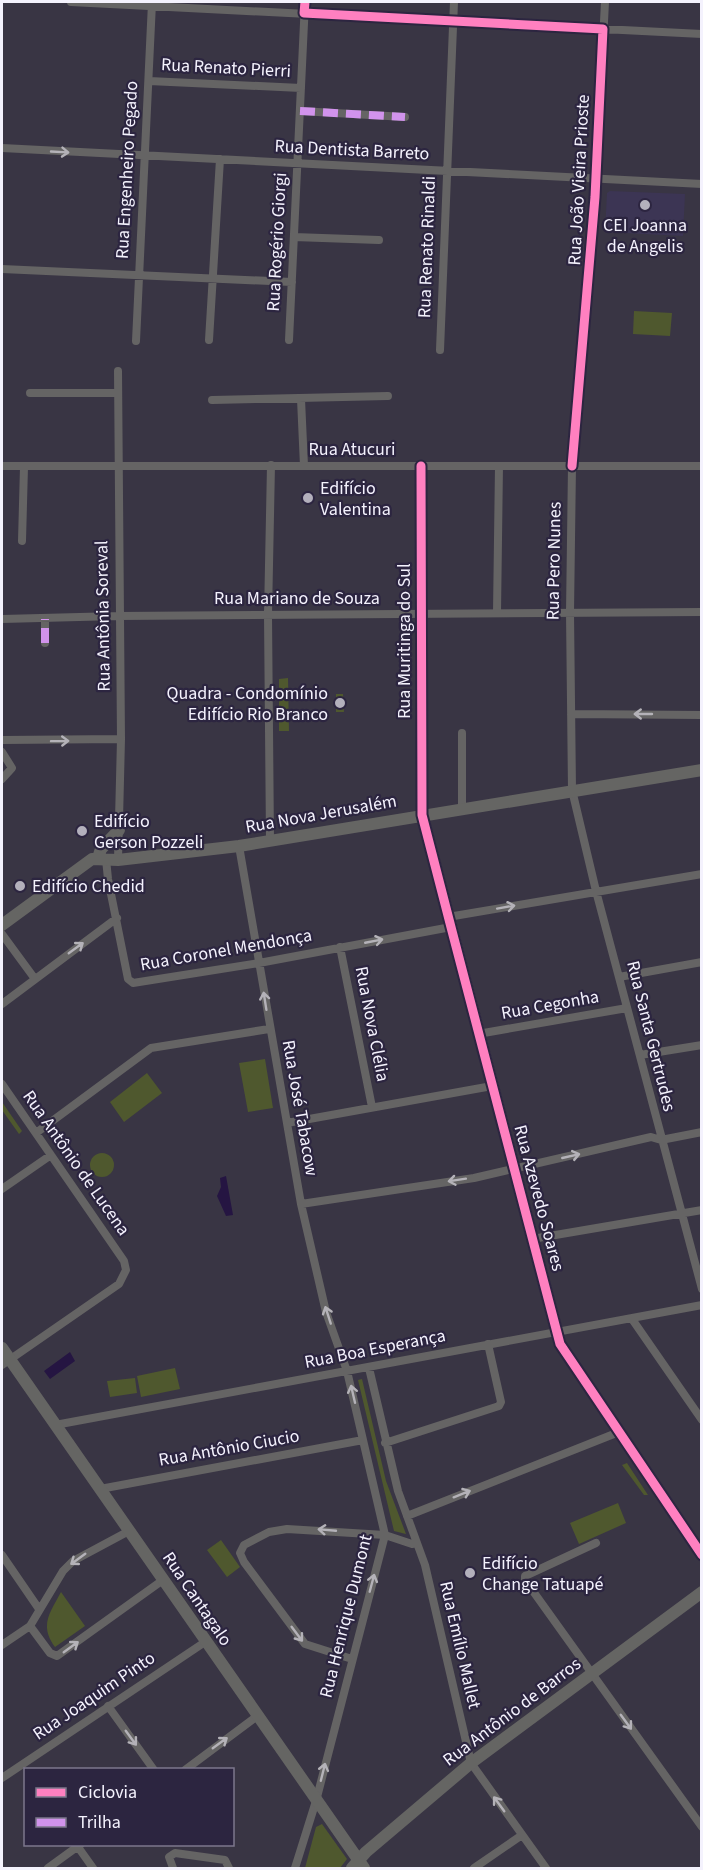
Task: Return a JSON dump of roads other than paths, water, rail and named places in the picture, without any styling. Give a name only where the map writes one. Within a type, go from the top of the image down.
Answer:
[{"type":"street","points":[[71,2],[152,4],[702,34]]},
{"type":"street","name":"Rua Rogério Giorgi","points":[[289,340],[305,2]]},
{"type":"street","name":"Rua Renato Rinaldi","points":[[440,350],[454,2]]},
{"type":"street","name":"Rua João Vieira Prioste","points":[[585,334],[597,179],[605,2]]},
{"type":"street","name":"Rua Engenheiro Pegado","points":[[136,341],[152,4]]},
{"type":"street","name":"Rua Renato Pierri","points":[[149,81],[301,88]]},
{"type":"street","points":[[300,111],[405,117]]},
{"type":"street","name":"Rua Dentista Barreto","points":[[2,148],[702,184]]},
{"type":"street","points":[[209,340],[220,159]]},
{"type":"street","points":[[294,237],[379,240]]},
{"type":"street","points":[[2,269],[292,282]]},
{"type":"street","name":"Rua Pero Nunes","points":[[572,790],[570,613],[572,466],[585,334]]},
{"type":"street","name":"Rua Antônia Soreval","points":[[108,859],[119,830],[121,739],[118,616],[118,371]]},
{"type":"street","points":[[30,393],[118,393]]},
{"type":"street","points":[[212,400],[388,396]]},
{"type":"street","points":[[301,399],[304,465]]},
{"type":"street","points":[[270,841],[268,615],[271,465]]},
{"type":"street","name":"Rua Atucuri","points":[[2,466],[702,466]]},
{"type":"street","name":"Rua Muritinga do Sul","points":[[421,466],[422,815]]},
{"type":"street","points":[[496,613],[498,466]]},
{"type":"street","points":[[22,541],[24,467]]},
{"type":"street","name":"Rua Mariano de Souza","points":[[2,620],[118,616],[702,612]]},
{"type":"street","points":[[45,619],[45,643]]},
{"type":"street","points":[[571,714],[702,715]]},
{"type":"street","points":[[462,733],[462,809]]},
{"type":"street","points":[[2,740],[121,739]]},
{"type":"street","points":[[2,752],[12,768],[2,779]]},
{"type":"street","name":"Rua Nova Jerusalém","points":[[2,925],[89,861],[239,846],[702,770]]},
{"type":"street","name":"Rua Santa Gertrudes","points":[[572,790],[680,1214],[702,1289]]},
{"type":"street","name":"Rua Azevedo Soares","points":[[422,815],[560,1344],[702,1555]]},
{"type":"street","points":[[108,859],[101,849],[119,830]]},
{"type":"street","name":"Rua José Tabacow","points":[[239,846],[301,1204],[326,1312],[347,1371]]},
{"type":"street","name":"Rua Coronel Mendonça","points":[[108,859],[108,879],[130,982],[259,963],[596,891],[702,874]]},
{"type":"street","points":[[2,1004],[117,918]]},
{"type":"street","points":[[2,934],[35,979]]},
{"type":"street","name":"Rua Nova Clélia","points":[[340,947],[372,1107]]},
{"type":"street","points":[[620,977],[702,962]]},
{"type":"street","name":"Rua Cegonha","points":[[478,1034],[627,1008]]},
{"type":"street","points":[[36,1133],[151,1048],[269,1029]]},
{"type":"street","points":[[640,1055],[702,1045]]},
{"type":"street","name":"Rua Antônio de Lucena","points":[[2,1084],[124,1261],[126,1270],[119,1284],[6,1363]]},
{"type":"street","points":[[287,1123],[492,1086]]},
{"type":"street","points":[[301,1204],[514,1169],[651,1137],[661,1140],[702,1131]]},
{"type":"street","points":[[2,1189],[51,1155]]},
{"type":"street","points":[[532,1239],[702,1210]]},
{"type":"street","name":"Rua Boa Esperança","points":[[55,1425],[702,1305]]},
{"type":"street","points":[[632,1319],[702,1420]]},
{"type":"street","points":[[385,1443],[499,1406],[501,1402],[488,1344]]},
{"type":"street","name":"Rua Cantagalo","points":[[2,1348],[6,1363],[55,1425],[100,1489],[316,1801],[358,1866]]},
{"type":"street","points":[[369,1368],[385,1443],[407,1516],[619,1432]]},
{"type":"street","name":"Rua Henrique Dumont","points":[[295,1869],[316,1801],[385,1535],[347,1371]]},
{"type":"street","name":"Rua Antônio Ciucio","points":[[100,1489],[363,1440]]},
{"type":"street","name":"Rua Emílio Mallet","points":[[407,1516],[425,1564],[471,1763],[546,1869]]},
{"type":"street","points":[[352,1659],[305,1644],[243,1562],[240,1553],[244,1545],[252,1539],[287,1529],[385,1535],[412,1544],[417,1543]]},
{"type":"street","points":[[2,1645],[30,1626],[63,1571],[73,1562],[129,1531]]},
{"type":"street","points":[[596,1543],[525,1576],[528,1585],[702,1827]]},
{"type":"street","points":[[2,1555],[39,1610]]},
{"type":"street","points":[[30,1626],[50,1653],[57,1656],[163,1580]]},
{"type":"street","name":"Rua Antônio de Barros","points":[[358,1866],[366,1852],[471,1763],[702,1592]]},
{"type":"street","name":"Rua Joaquim Pinto","points":[[2,1778],[204,1642]]},
{"type":"street","points":[[108,1706],[153,1768]]},
{"type":"street","points":[[188,1768],[256,1717]]},
{"type":"street","points":[[474,1869],[522,1835]]},
{"type":"street","points":[[48,1869],[80,1846],[93,1869]]},
{"type":"street","points":[[173,1869],[169,1857],[175,1853],[225,1860],[229,1869]]},
{"type":"place","name":"CEI Joanna de Angelis","points":[[645,205]]},
{"type":"place","name":"Edifício Valentina","points":[[308,498]]},
{"type":"place","name":"Quadra - Condomínio Edifício Rio Branco","points":[[340,703]]},
{"type":"place","name":"Edifício Gerson Pozzeli","points":[[82,831]]},
{"type":"place","name":"Edifício Chedid","points":[[20,886]]},
{"type":"place","name":"Edifício Change Tatuapé","points":[[470,1573]]}]
